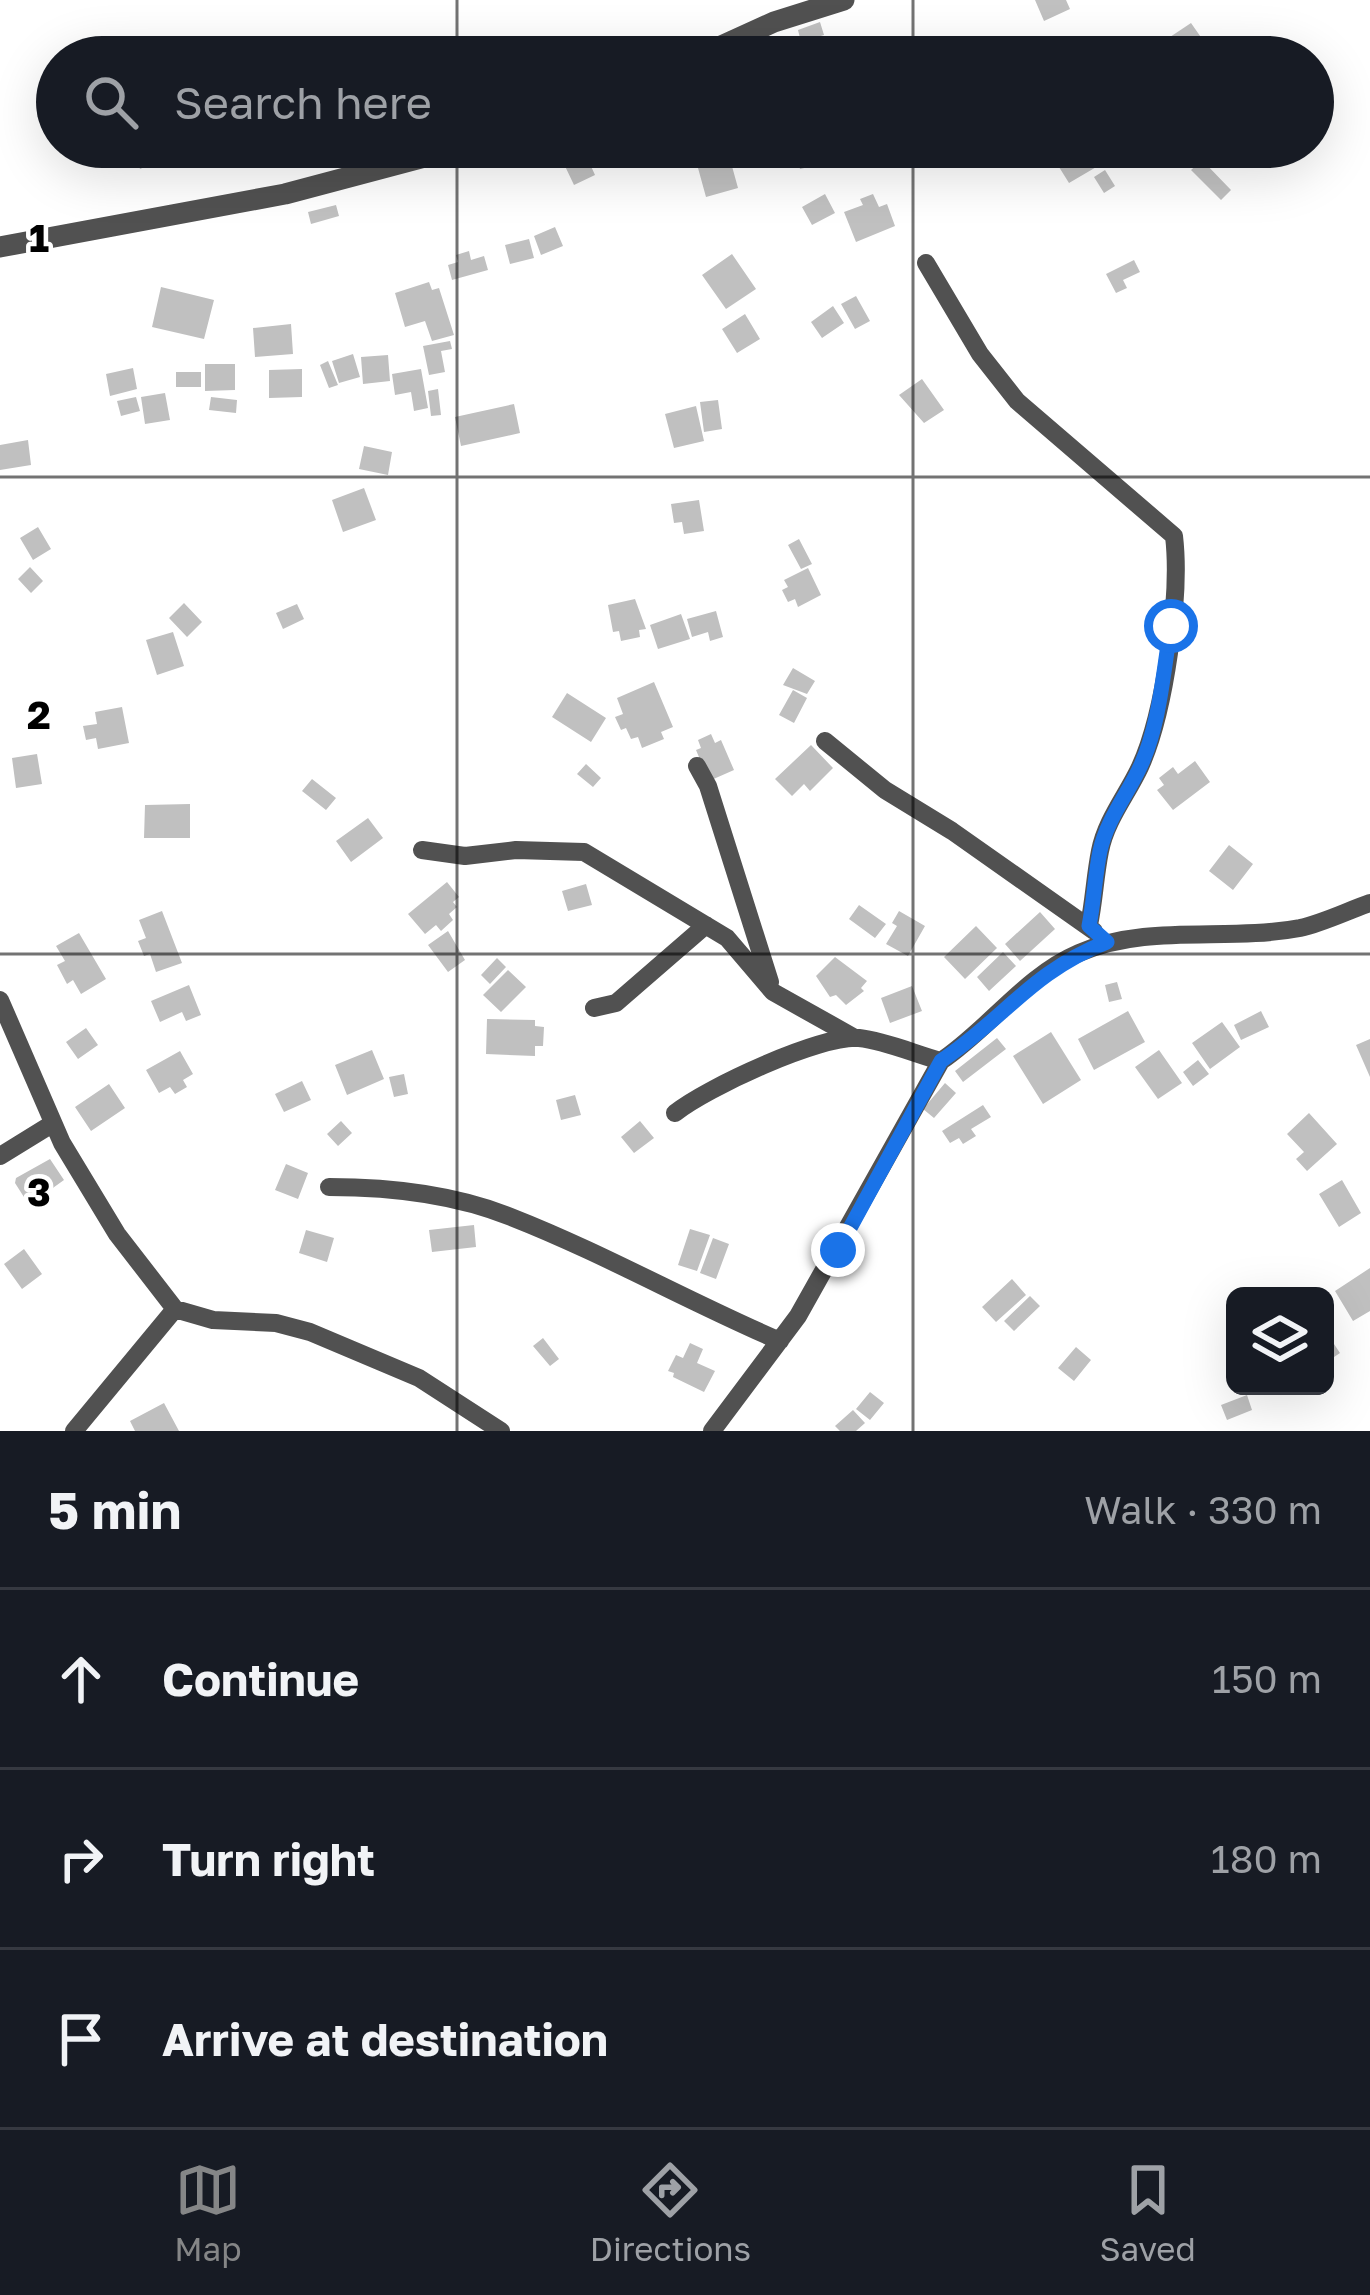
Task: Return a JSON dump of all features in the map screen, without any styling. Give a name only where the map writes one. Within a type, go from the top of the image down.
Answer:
[{"type":"street","points":[[743,36],[844,0]]},
{"type":"street","points":[[0,247],[285,194],[383,168]]},
{"type":"street","points":[[926,263],[980,354],[1017,401],[1174,536],[1179,585],[1158,704],[1142,764],[1115,811],[1100,850],[1089,926]]},
{"type":"street","points":[[825,741],[885,790],[952,831],[1107,942]]},
{"type":"street","points":[[697,766],[708,786],[773,992]]},
{"type":"street","points":[[422,850],[465,856],[515,850],[584,852],[727,938],[773,992],[855,1038],[941,1061]]},
{"type":"street","points":[[712,1431],[780,1341],[838,1250],[941,1061],[968,1044],[1040,977],[1074,955],[1107,942],[1303,927],[1370,903]]},
{"type":"street","points":[[594,1008],[616,1003],[706,925]]},
{"type":"street","points":[[0,1000],[52,1124],[117,1234],[175,1309],[213,1320],[276,1323],[310,1332],[419,1378],[501,1431]]},
{"type":"street","points":[[675,1113],[755,1067],[855,1038]]},
{"type":"street","points":[[0,1156],[52,1124]]},
{"type":"street","points":[[329,1186],[447,1198],[508,1215],[780,1341]]},
{"type":"street","points":[[74,1431],[175,1309]]},
{"type":"building","points":[[1035,0],[1066,0],[1070,9],[1044,21]]},
{"type":"building","points":[[820,22],[824,35],[800,36],[798,30]]},
{"type":"building","points":[[1191,23],[1200,36],[1172,36]]},
{"type":"building","points":[[566,168],[592,168],[595,175],[574,185]]},
{"type":"building","points":[[698,168],[732,168],[738,188],[706,197]]},
{"type":"building","points":[[1060,168],[1095,168],[1069,183]]},
{"type":"building","points":[[1210,168],[1231,190],[1221,200],[1191,170]]},
{"type":"building","points":[[1105,170],[1115,186],[1104,193],[1094,177]]},
{"type":"building","points":[[825,194],[835,213],[812,225],[802,207]]},
{"type":"building","points":[[873,194],[879,207],[887,204],[895,226],[856,242],[844,212],[863,205],[860,199]]},
{"type":"building","points":[[336,205],[339,216],[311,224],[308,212]]},
{"type":"building","points":[[555,227],[563,246],[541,255],[534,236]]},
{"type":"building","points":[[529,239],[534,258],[510,264],[505,245]]},
{"type":"building","points":[[469,251],[471,260],[484,256],[488,270],[452,280],[448,265],[458,262],[456,255]]},
{"type":"building","points":[[732,254],[756,289],[726,309],[702,275]]},
{"type":"building","points":[[1134,260],[1140,272],[1123,280],[1127,288],[1116,293],[1106,274]]},
{"type":"building","points":[[429,282],[432,290],[439,288],[454,335],[432,341],[425,321],[405,327],[395,293]]},
{"type":"building","points":[[161,287],[214,300],[204,339],[152,327]]},
{"type":"building","points":[[856,296],[870,321],[855,329],[841,304]]},
{"type":"building","points":[[833,306],[844,323],[822,338],[811,322]]},
{"type":"building","points":[[745,314],[760,339],[737,353],[722,329]]},
{"type":"building","points":[[291,324],[293,354],[255,357],[253,328]]},
{"type":"building","points":[[450,341],[452,349],[441,351],[445,372],[429,375],[423,346]]},
{"type":"building","points":[[353,354],[360,377],[339,383],[332,361]]},
{"type":"building","points":[[388,355],[390,381],[363,384],[361,357]]},
{"type":"building","points":[[328,361],[338,385],[329,388],[320,365]]},
{"type":"building","points":[[205,364],[235,364],[235,390],[205,391]]},
{"type":"building","points":[[133,368],[137,389],[110,396],[106,374]]},
{"type":"building","points":[[302,369],[302,397],[269,398],[269,370]]},
{"type":"building","points":[[421,369],[428,408],[414,411],[411,392],[395,395],[392,374]]},
{"type":"building","points":[[176,372],[201,372],[201,387],[176,387]]},
{"type":"building","points":[[922,379],[944,410],[924,423],[899,395]]},
{"type":"building","points":[[438,389],[441,415],[431,416],[428,391]]},
{"type":"building","points":[[165,393],[170,420],[145,424],[141,397]]},
{"type":"building","points":[[136,397],[140,411],[121,416],[117,401]]},
{"type":"building","points":[[211,397],[237,400],[236,413],[209,410]]},
{"type":"building","points":[[718,400],[722,429],[704,432],[700,402]]},
{"type":"building","points":[[514,404],[520,433],[461,446],[455,417]]},
{"type":"building","points":[[696,406],[704,441],[674,448],[665,414]]},
{"type":"building","points":[[28,440],[31,465],[0,470],[0,445]]},
{"type":"building","points":[[364,446],[392,452],[388,475],[359,469]]},
{"type":"building","points":[[364,488],[376,520],[343,532],[332,500]]},
{"type":"building","points":[[699,500],[704,531],[684,534],[682,522],[674,523],[671,504]]},
{"type":"building","points":[[38,527],[51,549],[33,560],[20,538]]},
{"type":"building","points":[[799,539],[812,564],[801,569],[788,545]]},
{"type":"building","points":[[30,567],[43,581],[31,593],[18,579]]},
{"type":"building","points":[[808,568],[821,595],[798,607],[795,599],[788,602],[782,590],[788,587],[784,580]]},
{"type":"building","points":[[635,599],[646,629],[639,630],[640,637],[621,641],[619,631],[613,632],[608,605]]},
{"type":"building","points":[[184,603],[202,622],[187,637],[169,618]]},
{"type":"building","points":[[297,604],[304,619],[283,629],[276,613]]},
{"type":"building","points":[[716,611],[723,637],[710,641],[708,632],[692,637],[687,619]]},
{"type":"building","points":[[681,614],[690,639],[658,649],[650,625]]},
{"type":"building","points":[[173,632],[184,666],[157,675],[146,640]]},
{"type":"building","points":[[793,668],[815,681],[807,694],[783,685]]},
{"type":"building","points":[[654,682],[673,727],[661,732],[664,739],[642,748],[638,737],[631,739],[626,728],[621,730],[615,717],[623,714],[617,698]]},
{"type":"building","points":[[793,690],[807,698],[794,723],[779,715]]},
{"type":"building","points":[[567,693],[606,718],[591,742],[552,717]]},
{"type":"building","points":[[122,707],[129,743],[98,749],[96,738],[86,740],[83,726],[97,724],[95,712]]},
{"type":"building","points":[[711,734],[715,743],[721,740],[734,770],[709,781],[696,750],[701,748],[698,740]]},
{"type":"building","points":[[811,745],[833,768],[810,791],[804,784],[792,796],[775,779]]},
{"type":"building","points":[[37,754],[42,784],[16,788],[12,758]]},
{"type":"building","points":[[1195,761],[1210,782],[1173,810],[1157,790],[1164,785],[1159,778],[1173,767],[1178,774]]},
{"type":"building","points":[[586,764],[601,778],[593,787],[577,774]]},
{"type":"building","points":[[312,779],[336,798],[326,810],[302,791]]},
{"type":"building","points":[[190,804],[190,838],[144,838],[145,805]]},
{"type":"building","points":[[368,818],[383,838],[351,862],[336,841]]},
{"type":"building","points":[[1229,845],[1253,864],[1233,890],[1209,871]]},
{"type":"building","points":[[447,882],[459,897],[449,914],[453,920],[441,931],[436,925],[425,934],[408,914]]},
{"type":"building","points":[[586,884],[592,905],[568,911],[562,891]]},
{"type":"building","points":[[859,905],[886,924],[875,938],[849,919]]},
{"type":"building","points":[[162,911],[182,963],[156,972],[150,954],[144,956],[138,941],[146,938],[139,920]]},
{"type":"building","points":[[899,911],[925,926],[908,956],[886,944],[897,926],[892,923]]},
{"type":"building","points":[[1040,912],[1055,929],[1020,961],[1005,944]]},
{"type":"building","points":[[976,926],[997,948],[965,979],[944,957]]},
{"type":"building","points":[[448,931],[465,960],[448,972],[428,945]]},
{"type":"building","points":[[79,933],[106,979],[81,994],[73,980],[67,984],[57,965],[65,961],[56,946]]},
{"type":"building","points":[[1003,952],[1016,966],[989,991],[977,977]]},
{"type":"building","points":[[835,957],[867,981],[861,988],[864,991],[846,1005],[836,995],[830,997],[816,976]]},
{"type":"building","points":[[497,958],[506,967],[490,984],[481,975]]},
{"type":"building","points":[[508,970],[526,987],[501,1012],[483,995]]},
{"type":"building","points":[[1117,982],[1122,999],[1109,1002],[1105,985]]},
{"type":"building","points":[[189,985],[201,1015],[186,1021],[182,1012],[160,1022],[151,1001]]},
{"type":"building","points":[[912,986],[922,1011],[890,1023],[881,998]]},
{"type":"building","points":[[1128,1011],[1145,1042],[1094,1070],[1078,1039]]},
{"type":"building","points":[[1261,1011],[1269,1027],[1241,1040],[1234,1025]]},
{"type":"building","points":[[487,1019],[535,1020],[535,1026],[544,1027],[543,1046],[535,1046],[535,1056],[486,1054]]},
{"type":"building","points":[[1222,1022],[1240,1047],[1210,1069],[1192,1043]]},
{"type":"building","points":[[86,1028],[98,1045],[78,1059],[66,1042]]},
{"type":"building","points":[[1051,1032],[1081,1080],[1043,1104],[1013,1056]]},
{"type":"building","points":[[997,1038],[1006,1049],[963,1082],[955,1071]]},
{"type":"building","points":[[1370,1039],[1370,1077],[1356,1045]]},
{"type":"building","points":[[372,1050],[384,1079],[347,1095],[335,1065]]},
{"type":"building","points":[[1159,1050],[1182,1083],[1158,1099],[1135,1067]]},
{"type":"building","points":[[180,1051],[193,1074],[183,1080],[187,1087],[175,1094],[170,1087],[159,1093],[146,1070]]},
{"type":"building","points":[[1198,1060],[1209,1074],[1193,1086],[1183,1072]]},
{"type":"building","points":[[404,1074],[408,1094],[394,1097],[389,1077]]},
{"type":"building","points":[[302,1081],[311,1100],[284,1112],[275,1094]]},
{"type":"building","points":[[945,1083],[956,1093],[934,1118],[923,1109]]},
{"type":"building","points":[[109,1084],[125,1108],[91,1131],[75,1107]]},
{"type":"building","points":[[575,1095],[581,1115],[561,1120],[556,1100]]},
{"type":"building","points":[[983,1105],[991,1117],[971,1129],[976,1136],[963,1144],[959,1138],[950,1143],[942,1131]]},
{"type":"building","points":[[1309,1113],[1337,1144],[1307,1171],[1296,1159],[1304,1152],[1287,1134]]},
{"type":"building","points":[[341,1121],[352,1133],[338,1146],[327,1134]]},
{"type":"building","points":[[640,1121],[654,1138],[634,1153],[621,1137]]},
{"type":"building","points":[[50,1159],[64,1180],[29,1205],[16,1178]]},
{"type":"building","points":[[286,1164],[308,1173],[298,1199],[275,1190]]},
{"type":"building","points":[[1342,1180],[1361,1213],[1339,1227],[1319,1194]]},
{"type":"building","points":[[474,1225],[476,1247],[432,1252],[429,1230]]},
{"type":"building","points":[[690,1229],[710,1235],[697,1271],[678,1265]]},
{"type":"building","points":[[306,1230],[334,1238],[327,1262],[299,1253]]},
{"type":"building","points":[[713,1238],[729,1244],[716,1279],[700,1273]]},
{"type":"building","points":[[24,1249],[42,1274],[22,1289],[4,1264]]},
{"type":"building","points":[[1370,1268],[1370,1311],[1353,1321],[1335,1291]]},
{"type":"building","points":[[1012,1279],[1026,1295],[996,1322],[982,1307]]},
{"type":"building","points":[[1030,1296],[1040,1306],[1014,1331],[1004,1321]]},
{"type":"building","points":[[543,1338],[559,1359],[550,1366],[533,1346]]},
{"type":"building","points":[[690,1343],[703,1349],[697,1363],[715,1371],[704,1392],[668,1371],[676,1355],[683,1358]]},
{"type":"building","points":[[1076,1347],[1091,1360],[1074,1381],[1058,1368]]},
{"type":"building","points":[[870,1392],[884,1403],[870,1420],[856,1409]]},
{"type":"building","points":[[1247,1395],[1252,1410],[1227,1420],[1221,1405]]},
{"type":"building","points":[[164,1403],[179,1431],[135,1431],[130,1421]]},
{"type":"building","points":[[853,1410],[865,1423],[856,1431],[840,1431],[835,1426]]},
{"type":"route","points":[[838,1250],[941,1061],[968,1044],[1040,977],[1074,955],[1107,942],[1089,926],[1100,850],[1115,811],[1142,764],[1171,626]]}]
